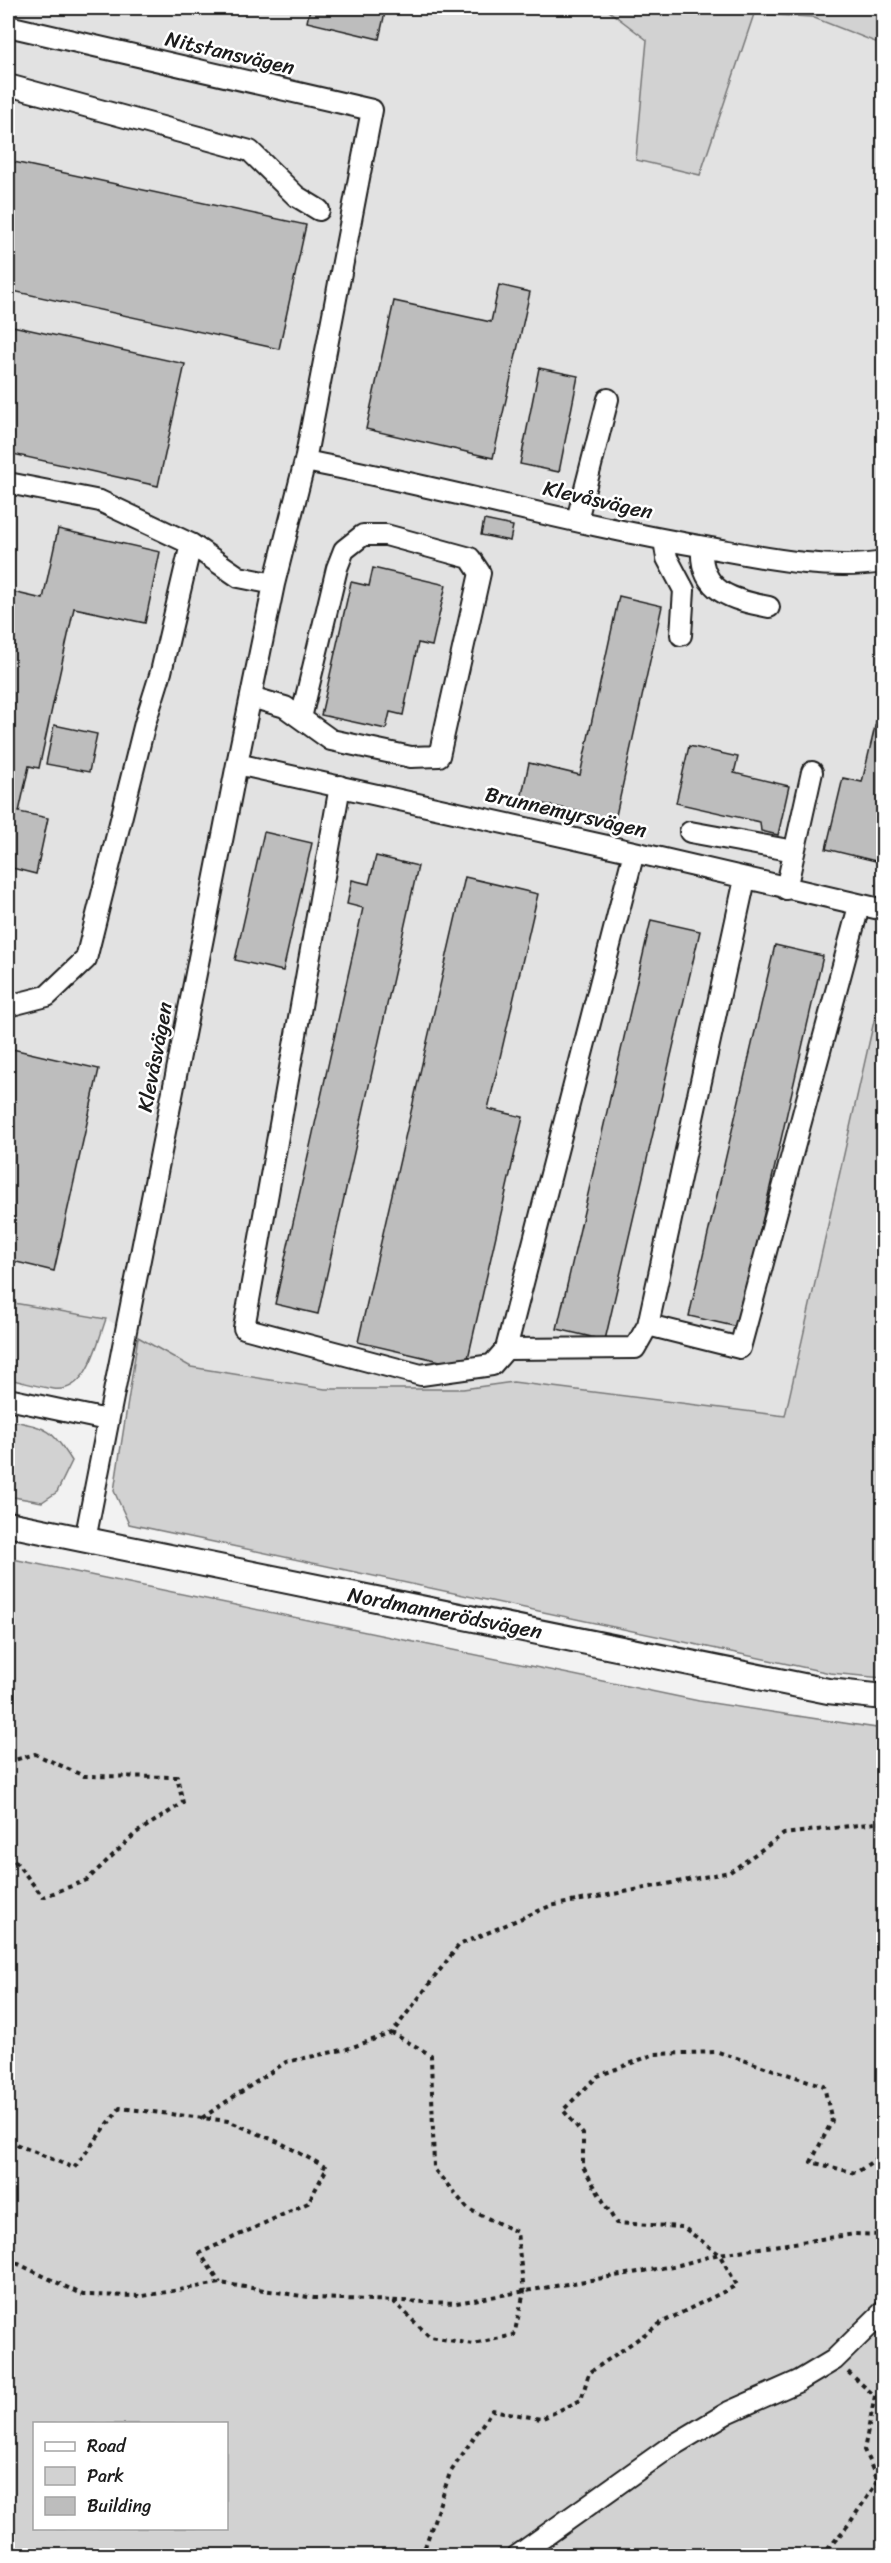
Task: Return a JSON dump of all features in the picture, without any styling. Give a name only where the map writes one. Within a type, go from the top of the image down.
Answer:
[{"type":"main road","name":"Nordmannerödsvägen","points":[[8,1524],[828,1691],[884,1697]]},
{"type":"street","name":"Nitstansvägen","points":[[8,26],[372,110]]},
{"type":"street","points":[[8,85],[250,151],[296,196],[319,210]]},
{"type":"street","name":"Klevåsvägen","points":[[85,1540],[237,764],[274,584],[305,461],[372,110]]},
{"type":"street","points":[[577,520],[608,399]]},
{"type":"street","name":"Klevåsvägen","points":[[305,461],[702,547],[777,560],[835,564],[884,562]]},
{"type":"street","points":[[8,483],[100,501],[191,544],[239,577],[274,584]]},
{"type":"street","points":[[251,697],[285,707],[331,740],[411,758],[439,756],[480,573],[470,558],[386,535],[363,535],[345,550],[337,568],[301,718]]},
{"type":"street","points":[[664,540],[667,558],[684,590],[681,634]]},
{"type":"street","points":[[8,1006],[46,996],[86,959],[145,723],[161,672],[191,544]]},
{"type":"street","points":[[702,547],[701,561],[715,587],[736,601],[769,607]]},
{"type":"street","name":"Brunnemyrsvägen","points":[[237,764],[884,910]]},
{"type":"street","points":[[786,888],[812,772]]},
{"type":"street","points":[[340,786],[244,1328],[421,1376],[492,1365],[506,1349],[634,852]]},
{"type":"street","points":[[690,832],[794,851]]},
{"type":"street","points":[[506,1349],[635,1348],[648,1325],[745,879]]},
{"type":"street","points":[[648,1325],[740,1348],[859,906]]},
{"type":"street","points":[[8,1399],[107,1420]]},
{"type":"street","points":[[517,2556],[667,2450],[729,2412],[799,2381],[834,2360],[884,2310]]},
{"type":"path","points":[[8,1762],[35,1754],[84,1776],[177,1777],[183,1803],[136,1833],[87,1880],[43,1896],[8,1852]]},
{"type":"path","points":[[202,2118],[286,2062],[347,2049],[393,2034],[459,1945],[550,1906],[730,1872],[784,1834],[884,1822]]},
{"type":"path","points":[[393,2034],[431,2055],[434,2169],[468,2209],[517,2232],[524,2292],[514,2335],[473,2344],[430,2337],[393,2301]]},
{"type":"path","points":[[422,2556],[450,2472],[492,2410],[541,2419],[582,2400],[589,2373],[661,2323],[737,2285],[719,2254],[683,2227],[616,2223],[583,2167],[583,2134],[563,2110],[598,2076],[655,2054],[718,2052],[824,2086],[832,2121],[811,2162],[856,2173],[884,2153]]},
{"type":"path","points":[[8,2141],[75,2168],[120,2108],[228,2121],[281,2143],[327,2168],[308,2203],[200,2253],[220,2283]]},
{"type":"path","points":[[8,2259],[83,2295],[143,2296],[220,2283],[314,2298],[456,2303],[679,2265],[719,2254],[855,2234],[884,2235]]},
{"type":"path","points":[[822,2556],[881,2481],[864,2450],[875,2396],[834,2360]]},
{"type":"shaded area","points":[[8,8],[605,8],[647,40],[636,160],[700,175],[754,13],[812,17],[883,45],[883,981],[785,1416],[513,1382],[463,1389],[325,1389],[190,1367],[106,1319],[8,1302]]},
{"type":"green space","points":[[605,8],[883,8],[883,45],[812,17],[754,14],[700,175],[636,160],[647,40]]},
{"type":"green space","points":[[883,981],[883,1678],[830,1673],[129,1524],[114,1491],[138,1337],[191,1367],[325,1389],[463,1389],[513,1382],[785,1416]]},
{"type":"green space","points":[[8,1302],[106,1319],[95,1353],[83,1375],[75,1383],[66,1388],[54,1389],[8,1379]]},
{"type":"green space","points":[[8,1420],[46,1430],[58,1441],[72,1461],[57,1492],[42,1502],[8,1496]]},
{"type":"green space","points":[[8,1558],[699,1701],[883,1729],[883,2555],[8,2555]]},
{"type":"building","points":[[310,8],[386,8],[379,39],[307,22]]},
{"type":"building","points":[[9,161],[306,225],[279,349],[8,290]]},
{"type":"building","points":[[499,285],[530,292],[493,458],[366,429],[394,301],[491,322]]},
{"type":"building","points":[[8,325],[185,364],[158,486],[8,453]]},
{"type":"building","points":[[539,368],[578,376],[559,472],[520,464]]},
{"type":"building","points":[[484,520],[513,526],[510,541],[481,535]]},
{"type":"building","points":[[58,529],[160,552],[145,623],[74,608],[39,768],[29,766],[19,812],[48,818],[36,874],[8,867],[8,591],[43,599]]},
{"type":"building","points":[[373,568],[446,585],[432,646],[418,643],[403,715],[390,712],[386,729],[321,715],[351,582],[369,586]]},
{"type":"building","points":[[619,596],[662,606],[615,820],[521,799],[529,763],[580,775]]},
{"type":"building","points":[[884,688],[884,863],[826,849],[843,778],[862,782]]},
{"type":"building","points":[[54,725],[97,734],[89,772],[46,764]]},
{"type":"building","points":[[689,746],[738,757],[734,773],[789,786],[778,835],[761,831],[760,822],[676,803]]},
{"type":"building","points":[[264,832],[312,843],[283,971],[235,960]]},
{"type":"building","points":[[376,856],[418,866],[318,1314],[275,1304],[363,908],[347,904],[352,880],[369,884]]},
{"type":"building","points":[[465,877],[538,894],[488,1109],[523,1117],[466,1367],[358,1342]]},
{"type":"building","points":[[651,920],[700,931],[605,1340],[557,1329]]},
{"type":"building","points":[[775,945],[823,956],[738,1327],[689,1316]]},
{"type":"building","points":[[8,1048],[99,1069],[54,1271],[8,1260]]}]
